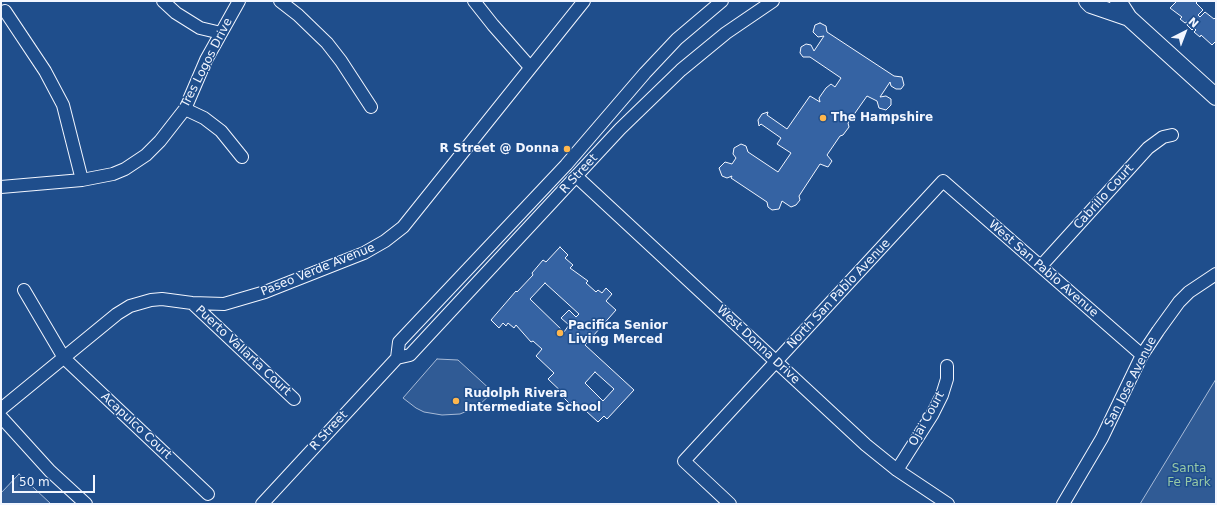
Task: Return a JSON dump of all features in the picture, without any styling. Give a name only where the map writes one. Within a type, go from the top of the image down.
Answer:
[{"type":"main road","points":[[1087,1],[1091,5],[1129,18]]},
{"type":"main road","points":[[1118,1],[1129,18],[1216,97]]},
{"type":"street","points":[[163,1],[176,13],[200,28],[221,33]]},
{"type":"street","name":"Tres Logos Drive","points":[[1,187],[82,180],[113,174],[125,169],[146,155],[160,141],[185,109],[206,60],[239,1]]},
{"type":"street","points":[[280,1],[298,15],[328,43],[341,60],[370,107]]},
{"type":"street","points":[[474,1],[530,67]]},
{"type":"street","name":"Paseo Verde Avenue","points":[[1,409],[117,314],[130,306],[151,300],[162,299],[192,304],[224,304],[265,292],[364,253],[385,241],[403,227],[584,1]]},
{"type":"street","name":"R Street","points":[[397,358],[399,342],[566,165],[645,73],[677,39],[722,1]]},
{"type":"street","name":"R Street","points":[[262,504],[397,358],[410,355],[620,129],[680,70],[726,33],[773,1]]},
{"type":"street","points":[[5,11],[45,71],[63,105],[82,180]]},
{"type":"street","points":[[185,109],[204,118],[222,131],[242,157]]},
{"type":"street","name":"Cabrillo Court","points":[[1041,266],[1148,148],[1164,137],[1172,135]]},
{"type":"street","name":"West Donna Drive","points":[[577,176],[866,445],[897,470],[948,504]]},
{"type":"street","name":"West San Pablo Avenue","points":[[944,182],[1142,355]]},
{"type":"street","name":"North San Pablo Avenue","points":[[730,504],[684,461],[944,182]]},
{"type":"street","name":"San Jose Avenue","points":[[1063,504],[1102,438],[1142,355],[1179,302],[1200,284],[1216,274]]},
{"type":"street","name":"Acapulco Court","points":[[24,290],[64,358],[208,494]]},
{"type":"street","name":"Puerto Vallarta Court","points":[[192,304],[294,399]]},
{"type":"street","name":"Ojai Court","points":[[897,470],[932,415],[942,395],[947,379],[947,366]]},
{"type":"street","points":[[1,417],[50,471],[86,504]]},
{"type":"green space","points":[[437,359],[458,360],[493,392],[477,407],[460,414],[442,415],[424,412],[416,408],[403,398]]},
{"type":"green space","name":"Santa Fe Park","points":[[1216,379],[1216,504],[1140,504]]},
{"type":"green space","points":[[19,474],[51,504],[1,504],[1,493]]},
{"type":"building","points":[[1177,1],[1198,1],[1196,3],[1203,10],[1198,15],[1200,17],[1205,12],[1214,19],[1216,17],[1216,41],[1212,45],[1201,35],[1200,37],[1194,32],[1196,30],[1194,28],[1192,30],[1187,25],[1187,22],[1185,23],[1180,19],[1182,17],[1170,8]]},
{"type":"building","name":"The Hampshire","points":[[820,23],[826,26],[827,32],[894,76],[902,77],[904,85],[901,89],[896,89],[891,86],[890,82],[880,97],[886,96],[891,99],[891,105],[886,110],[879,108],[877,101],[867,96],[848,123],[849,127],[843,135],[840,136],[827,155],[832,161],[828,167],[820,164],[799,196],[800,200],[796,205],[791,207],[782,201],[779,209],[772,210],[768,207],[767,202],[731,178],[732,176],[727,178],[722,176],[719,168],[725,162],[732,164],[736,158],[733,154],[734,148],[741,144],[746,146],[748,152],[778,172],[791,153],[777,144],[781,138],[761,124],[759,126],[758,120],[762,114],[768,112],[767,115],[787,129],[810,96],[820,102],[819,98],[826,88],[831,84],[835,87],[841,78],[810,57],[803,57],[800,53],[801,47],[806,44],[811,45],[814,51],[824,36],[818,37],[813,32],[815,25]]},
{"type":"building","name":"Pacifica Senior Living Merced","points":[[560,247],[568,255],[565,258],[573,265],[570,268],[588,281],[586,283],[596,292],[598,290],[602,293],[606,288],[612,294],[606,301],[616,310],[585,345],[634,390],[607,419],[604,416],[598,422],[574,400],[570,404],[564,398],[566,396],[548,379],[554,373],[536,356],[542,349],[533,341],[531,342],[516,325],[514,328],[508,323],[506,326],[503,323],[499,328],[491,320],[516,291],[517,292],[533,275],[532,273],[543,260],[546,262]],"holes":[[[545,283],[579,314],[576,317],[569,310],[561,318],[569,325],[564,332],[530,299]],[[595,372],[614,389],[603,401],[585,383]]]},
{"type":"place","name":"The Hampshire","points":[[823,118]]},
{"type":"place","name":"R Street @ Donna","points":[[567,149]]},
{"type":"place","name":"Pacifica Senior Living Merced","points":[[560,333]]},
{"type":"place","name":"Rudolph Rivera Intermediate School","points":[[456,401]]}]
